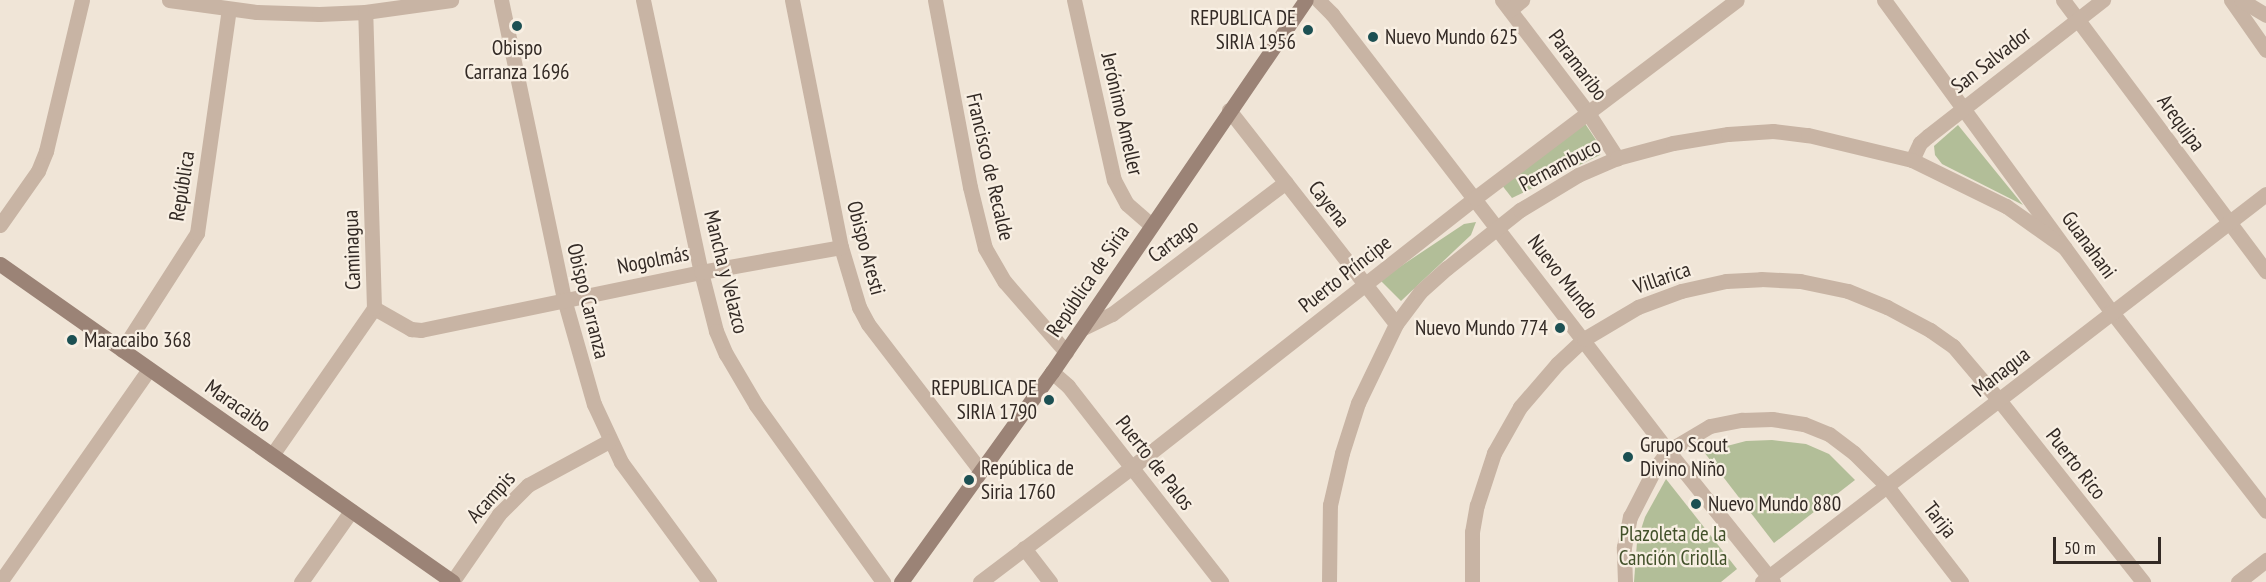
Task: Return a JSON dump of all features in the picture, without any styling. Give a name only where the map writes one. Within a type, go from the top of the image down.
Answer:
[{"type":"main road","name":"República de Siria","points":[[901,582],[1053,372],[1150,225],[1306,0]]},
{"type":"main road","name":"Maracaibo","points":[[0,264],[452,582]]},
{"type":"street","points":[[0,225],[38,171],[46,151],[82,0]]},
{"type":"street","points":[[169,0],[229,9],[319,14],[365,12],[451,0]]},
{"type":"street","name":"Obispo Carranza","points":[[501,0],[564,299],[587,381],[609,441],[621,462],[709,582]]},
{"type":"street","name":"Mancha y Velazco","points":[[643,0],[701,272],[716,331],[736,375],[883,582]]},
{"type":"street","name":"Obispo Aresti","points":[[792,0],[841,247],[859,307],[868,324],[981,471]]},
{"type":"street","name":"Francisco de Recalde","points":[[935,0],[970,187],[985,248],[1005,282],[1066,352]]},
{"type":"street","name":"Jerónimo Ameller","points":[[1074,0],[1114,180],[1127,204],[1150,225]]},
{"type":"street","name":"Nuevo Mundo","points":[[1318,0],[1332,14],[1475,198],[1768,580]]},
{"type":"street","points":[[1506,5],[1522,0]]},
{"type":"street","name":"Puerto Príncipe","points":[[980,582],[1132,467],[1475,198],[1737,0]]},
{"type":"street","name":"Guanahani","points":[[1884,0],[2111,311],[2266,510]]},
{"type":"street","name":"Arequipa","points":[[2063,0],[2266,271]]},
{"type":"street","name":"San Salvador","points":[[1912,160],[1920,143],[2103,0]]},
{"type":"street","points":[[2231,0],[2266,50]]},
{"type":"street","points":[[2241,0],[2266,15]]},
{"type":"street","name":"Paramaribo","points":[[1506,5],[1588,113],[1617,158]]},
{"type":"street","name":"República","points":[[122,350],[197,233],[229,9]]},
{"type":"street","name":"Caminagua","points":[[273,455],[374,308],[365,12]]},
{"type":"street","name":"Cayena","points":[[1229,110],[1396,324]]},
{"type":"street","name":"Pernambuco","points":[[1329,582],[1330,505],[1342,453],[1363,393],[1396,324],[1420,292],[1497,227],[1578,175],[1617,158],[1673,143],[1728,134],[1773,131],[1818,137],[1912,160],[2007,206],[2065,248]]},
{"type":"street","name":"Cartago","points":[[1083,328],[1112,314],[1286,182]]},
{"type":"street","name":"Managua","points":[[1768,580],[1886,485],[2266,194]]},
{"type":"street","name":"Nogolmás","points":[[374,308],[411,329],[421,330],[564,299],[841,247]]},
{"type":"street","name":"Villarica","points":[[1472,582],[1472,532],[1477,505],[1494,453],[1525,399],[1584,339],[1638,307],[1682,291],[1726,281],[1761,279],[1800,281],[1848,291],[1887,307],[1930,330],[1953,346],[1999,400]]},
{"type":"street","points":[[2,580],[149,369]]},
{"type":"street","name":"Puerto de Palos","points":[[1053,372],[1068,386],[1221,582]]},
{"type":"street","name":"Puerto Rico","points":[[1999,400],[2143,582]]},
{"type":"street","name":"Tarija","points":[[1668,452],[1710,426],[1742,420],[1783,420],[1804,424],[1829,434],[1854,453],[1886,485],[1961,582]]},
{"type":"street","name":"Acampis","points":[[452,582],[499,514],[521,492],[543,475],[609,441]]},
{"type":"street","points":[[1625,582],[1624,547],[1630,517],[1654,470],[1668,452]]},
{"type":"street","points":[[301,582],[351,511]]},
{"type":"street","points":[[1024,548],[1050,582]]},
{"type":"street","points":[[2238,582],[2266,560]]},
{"type":"green space","points":[[1584,122],[1602,149],[1600,155],[1512,198],[1501,184]]},
{"type":"green space","points":[[1958,125],[2023,205],[1942,164],[1935,155],[1934,146]]},
{"type":"green space","points":[[1476,222],[1471,235],[1401,301],[1380,280],[1464,224]]},
{"type":"green space","points":[[1772,440],[1806,444],[1829,454],[1855,480],[1774,543],[1704,452],[1746,441]]},
{"type":"green space","name":"Plazoleta de la Canción Criolla","points":[[1666,479],[1737,569],[1721,582],[1634,582],[1637,542],[1645,517]]},
{"type":"place","name":"Obispo Carranza 1696","points":[[517,26]]},
{"type":"place","name":"REPUBLICA DE SIRIA 1956","points":[[1308,30]]},
{"type":"place","name":"Nuevo Mundo 625","points":[[1373,37]]},
{"type":"place","name":"Nuevo Mundo 774","points":[[1560,328]]},
{"type":"place","name":"Maracaibo 368","points":[[72,340]]},
{"type":"place","name":"REPUBLICA DE SIRIA 1790","points":[[1049,400]]},
{"type":"place","name":"Grupo Scout Divino Niño","points":[[1628,457]]},
{"type":"place","name":"República de Siria 1760","points":[[969,480]]},
{"type":"place","name":"Nuevo Mundo 880","points":[[1696,504]]}]
